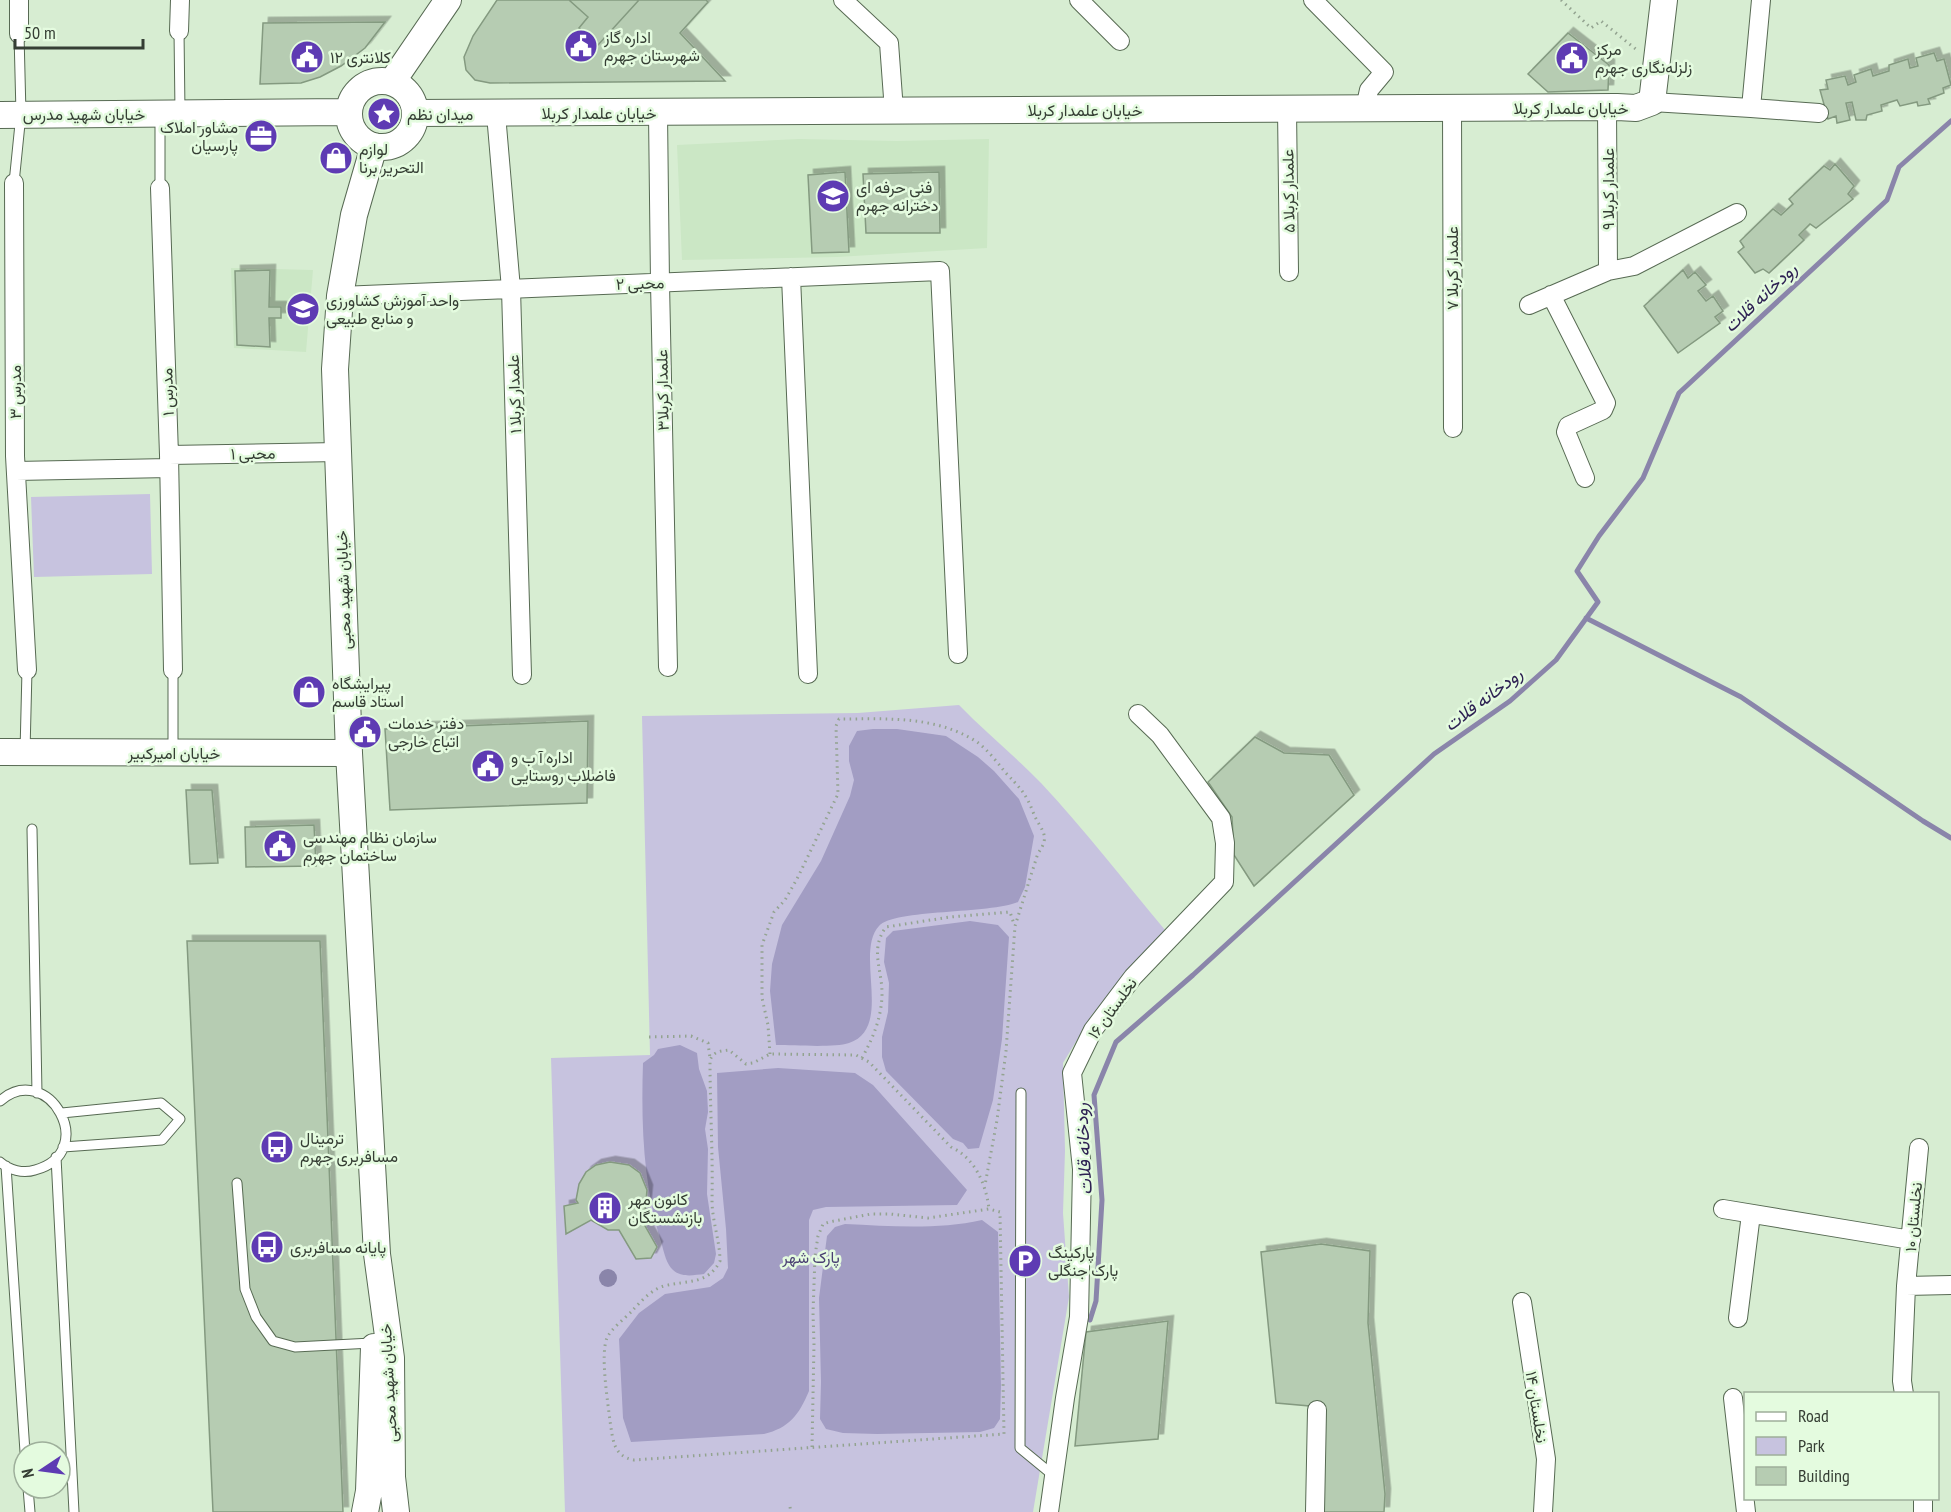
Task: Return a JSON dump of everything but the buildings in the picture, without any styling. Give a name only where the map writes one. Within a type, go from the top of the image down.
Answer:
[{"type":"street","points":[[19,0],[19,34]]},
{"type":"street","points":[[179,31],[180,0]]},
{"type":"street","points":[[392,82],[448,0]]},
{"type":"street","points":[[843,0],[890,43],[894,111]]},
{"type":"street","points":[[1079,0],[1120,40]]},
{"type":"street","points":[[1313,0],[1384,72],[1369,90],[1365,108]]},
{"type":"street","name":"خیابان علمدار کربلا","points":[[415,113],[1636,108],[1652,102],[1664,0]]},
{"type":"street","points":[[1750,108],[1761,0]]},
{"type":"street","points":[[382,80],[392,82],[408,94],[413,103],[414,123],[410,132],[394,145],[384,147],[363,142],[355,134],[350,124],[348,112],[350,102],[363,86],[382,80]]},
{"type":"street","points":[[1652,102],[1819,113]]},
{"type":"street","name":"علمدار کربلا ۹","points":[[1607,107],[1608,271]]},
{"type":"street","name":"علمدار کربلا ۷","points":[[1452,108],[1452,428]]},
{"type":"street","name":"علمدار کربلا ۵","points":[[1287,109],[1289,272]]},
{"type":"street","name":"خیابان شهید مدرس","points":[[10,115],[348,112]]},
{"type":"street","name":"علمدار کربلا۳","points":[[658,112],[668,667]]},
{"type":"street","name":"علمدار کربلا ۱","points":[[496,114],[511,289],[522,675]]},
{"type":"street","name":"خیابان شهید محبی","points":[[374,146],[354,216],[340,296],[335,369],[349,753],[377,1254],[391,1358],[392,1477],[396,1512]]},
{"type":"street","name":"مدرس ۳","points":[[14,183],[11,461],[27,670]]},
{"type":"street","name":"مدرس ۱","points":[[160,188],[173,670]]},
{"type":"street","points":[[1529,305],[1608,271],[1634,266],[1737,213]]},
{"type":"street","name":"محبی ۲","points":[[340,296],[940,270],[958,654]]},
{"type":"street","points":[[791,277],[808,674]]},
{"type":"street","points":[[1551,295],[1606,403],[1603,410],[1568,426],[1566,432],[1585,478]]},
{"type":"street","name":"محبی ۱","points":[[11,461],[169,461],[338,452]]},
{"type":"street","name":"نخلستان ۱۶","points":[[1049,1512],[1079,1317],[1082,1169],[1072,1073],[1093,1030],[1133,977],[1224,882],[1225,843],[1221,818],[1160,735],[1138,714]]},
{"type":"street","name":"خیابان امیرکبیر","points":[[0,752],[349,753]]},
{"type":"street","name":"نخلستان ۱۰","points":[[1904,1392],[1902,1382],[1906,1286],[1919,1148]]},
{"type":"street","points":[[1723,1209],[1911,1240]]},
{"type":"street","points":[[1738,1318],[1751,1214]]},
{"type":"street","name":"خیابان شهید محبی","points":[[365,1512],[369,1491],[377,1254]]},
{"type":"street","points":[[1906,1286],[1951,1286]]},
{"type":"street","name":"نخلستان ۱۴","points":[[1522,1302],[1546,1459],[1543,1512]]},
{"type":"street","points":[[1733,1398],[1744,1494]]},
{"type":"street","points":[[1316,1512],[1317,1410]]},
{"type":"lane","name":"مدرس ۱","points":[[160,188],[179,31]]},
{"type":"lane","name":"مدرس ۳","points":[[14,183],[10,115],[19,34]]},
{"type":"lane","points":[[25,752],[27,670]]},
{"type":"lane","points":[[173,670],[173,753]]},
{"type":"lane","points":[[32,830],[37,1093]]},
{"type":"lane","points":[[0,1101],[15,1092],[37,1093],[53,1101],[62,1113],[66,1124],[66,1138],[63,1147],[56,1157],[43,1168],[30,1172],[17,1171],[3,1164]]},
{"type":"lane","points":[[1021,1093],[1020,1448],[1054,1476]]},
{"type":"lane","points":[[62,1113],[161,1103],[180,1119],[162,1140],[63,1147]]},
{"type":"lane","points":[[56,1157],[74,1512]]},
{"type":"lane","points":[[3,1164],[25,1440]]},
{"type":"lane","points":[[237,1183],[245,1289],[256,1317],[273,1341],[295,1347],[374,1343]]},
{"type":"path","points":[[1561,0],[1591,28],[1601,21],[1657,67]]},
{"type":"path","points":[[770,1054],[768,1025],[762,998],[762,945],[774,912],[785,900],[797,879],[838,794],[836,726],[839,719],[897,718],[935,724],[979,743],[1026,794],[1046,836],[1044,845],[1038,853],[1015,926],[1006,1050],[998,1120],[985,1186],[989,1209]]},
{"type":"path","points":[[862,1058],[873,1037],[880,1007],[882,993],[877,954],[886,927],[950,917],[1010,912],[1015,926]]},
{"type":"path","points":[[649,1037],[691,1036],[708,1043],[711,1060],[710,1131],[714,1190],[712,1201],[720,1261],[705,1278],[661,1286],[637,1304],[607,1337],[605,1370],[611,1429],[616,1451],[625,1458],[634,1460],[1004,1434],[1000,1212],[989,1209],[928,1218],[871,1214],[823,1224],[818,1236],[815,1256],[812,1447]]},
{"type":"path","points":[[711,1060],[712,1055],[717,1052],[729,1050],[746,1064],[770,1054],[856,1054],[869,1062],[951,1148],[963,1153],[985,1186]]},
{"type":"path","points":[[790,1507],[791,1512]]},
{"type":"shaded area","name":"فنی حرفه ای دخترانه جهرم","points":[[799,139],[897,141],[989,139],[987,248],[837,257],[682,260],[677,145]]},
{"type":"shaded area","points":[[231,268],[313,270],[306,352],[234,348]]},
{"type":"shaded area","points":[[897,729],[946,736],[978,757],[994,771],[1019,799],[1034,836],[1025,887],[1018,902],[1005,906],[903,917],[879,926],[872,938],[870,954],[872,1007],[869,1022],[862,1035],[842,1045],[776,1045],[770,991],[772,964],[782,925],[821,861],[850,796],[854,780],[849,761],[849,746],[857,731]]},
{"type":"shaded area","points":[[970,921],[998,925],[1009,937],[1002,1039],[993,1100],[979,1148],[968,1149],[963,1143],[953,1139],[886,1071],[882,1057],[882,1037],[888,1012],[889,983],[884,962],[886,938],[893,931]]},
{"type":"shaded area","points":[[680,1045],[697,1053],[699,1069],[707,1091],[708,1112],[705,1129],[708,1149],[707,1194],[716,1254],[714,1263],[704,1274],[692,1275],[680,1274],[673,1270],[665,1255],[647,1178],[643,1132],[643,1063],[658,1049]]},
{"type":"shaded area","points":[[778,1068],[855,1073],[873,1085],[967,1190],[957,1205],[826,1207],[813,1210],[809,1220],[809,1391],[797,1414],[787,1424],[764,1434],[631,1442],[623,1418],[619,1339],[639,1313],[665,1294],[710,1287],[723,1278],[728,1268],[718,1147],[717,1073]]},
{"type":"shaded area","points":[[982,1220],[998,1232],[1001,1386],[1000,1419],[994,1428],[980,1432],[877,1434],[843,1433],[826,1429],[820,1419],[819,1298],[827,1236],[835,1227],[845,1224],[931,1226]]},
{"type":"shaded area","points":[[608,1269],[616,1274],[617,1278],[612,1286],[608,1287],[600,1282],[599,1278],[604,1270]]},
{"type":"green space","points":[[150,494],[152,574],[34,577],[31,497]]},
{"type":"green space","name":"پارک شهر","points":[[959,705],[1041,783],[1089,837],[1165,930],[1154,945],[1123,976],[1092,1015],[1063,1063],[1065,1151],[1063,1213],[1069,1297],[1033,1512],[565,1512],[551,1058],[650,1055],[642,716],[858,713]]},
{"type":"waterway","name":"رودخانه قلات","points":[[1090,1320],[1096,1301],[1102,1200],[1094,1095],[1116,1042],[1193,975],[1434,754],[1510,701],[1556,660],[1598,602],[1577,571],[1599,536],[1643,478],[1679,393],[1887,200],[1899,167],[1951,121]]},
{"type":"waterway","points":[[1586,618],[1741,697],[1951,838]]},
{"type":"place","name":"اداره گاز شهرستان جهرم","points":[[581,46]]},
{"type":"place","name":"کلانتری ۱۲","points":[[307,57]]},
{"type":"place","name":"مرکز زلزله‌نگاری جهرم","points":[[1572,58]]},
{"type":"place","name":"میدان نظم","points":[[384,114]]},
{"type":"place","name":"مشاور املاک پارسیان","points":[[261,136]]},
{"type":"place","name":"لوازم التحریر برنا","points":[[336,158]]},
{"type":"place","name":"فنی حرفه ای دخترانه جهرم","points":[[833,196]]},
{"type":"place","name":"واحد آموزش کشاورزی و منابع طبیعی","points":[[303,309]]},
{"type":"place","name":"پیرایشگاه استاد قاسم","points":[[309,692]]},
{"type":"place","name":"دفتر خدمات اتباع خارجی","points":[[365,732]]},
{"type":"place","name":"اداره آ ب و فاضلاب روستایی","points":[[488,766]]},
{"type":"place","name":"سازمان نظام مهندسی ساختمان جهرم","points":[[280,846]]},
{"type":"place","name":"ترمینال مسافربری جهرم","points":[[277,1147]]},
{"type":"place","name":"کانون مهر بازنشستگان","points":[[605,1208]]},
{"type":"place","name":"پایانه مسافربری","points":[[267,1247]]},
{"type":"place","name":"پارکینگ پارک جنگلی","points":[[1025,1261]]}]
